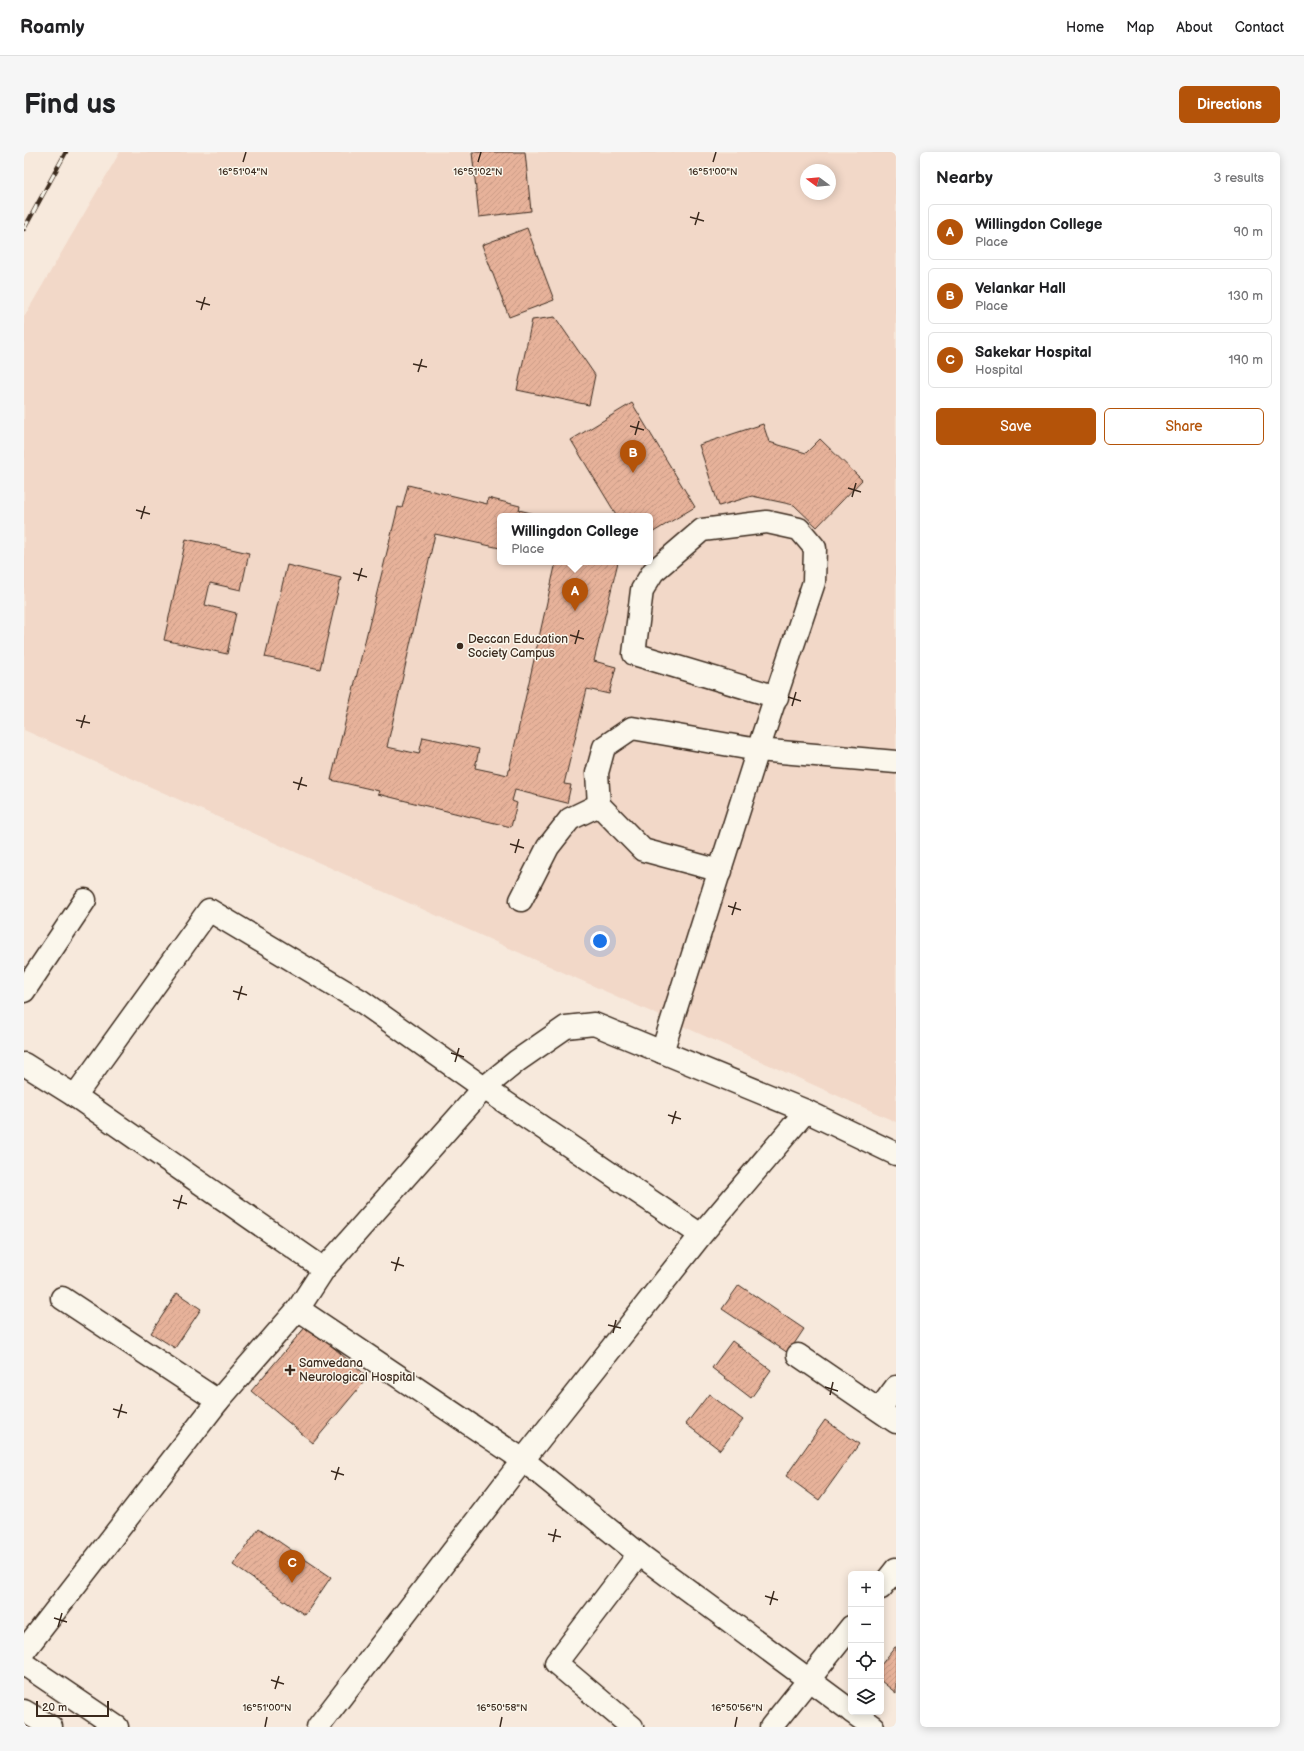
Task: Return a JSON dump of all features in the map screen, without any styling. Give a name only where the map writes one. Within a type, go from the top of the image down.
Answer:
[{"type":"street","points":[[662,1052],[721,871],[758,750],[777,697],[814,582],[815,548],[799,529],[767,522],[702,530],[653,572],[642,590],[634,654],[777,697]]},
{"type":"street","points":[[721,871],[643,850],[599,805],[598,773],[604,747],[632,728],[758,750],[896,762]]},
{"type":"street","points":[[521,900],[548,847],[570,820],[599,805]]},
{"type":"street","points":[[24,991],[85,900]]},
{"type":"street","points":[[75,1096],[209,910],[361,1001],[484,1088],[701,1235]]},
{"type":"street","points":[[24,1651],[218,1401],[298,1309],[324,1269],[484,1088],[517,1061],[566,1027],[594,1024],[806,1111],[896,1154]]},
{"type":"street","points":[[24,1064],[75,1096],[324,1269]]},
{"type":"street","points":[[318,1727],[523,1460],[701,1235],[806,1111]]},
{"type":"street","points":[[62,1298],[218,1401]]},
{"type":"street","points":[[298,1309],[523,1460],[638,1554],[848,1709]]},
{"type":"street","points":[[798,1355],[887,1416],[896,1387]]},
{"type":"street","points":[[632,1727],[556,1663],[638,1554]]},
{"type":"street","points":[[884,1584],[896,1569]]},
{"type":"street","points":[[771,1727],[810,1681],[848,1631]]},
{"type":"street","points":[[24,1664],[117,1727]]},
{"type":"street","points":[[24,1711],[51,1727]]},
{"type":"street","points":[[856,1715],[873,1727]]},
{"type":"shaded area","name":"Deccan Education Society Campus","points":[[120,152],[896,152],[896,1122],[24,730],[24,317]]},
{"type":"building","points":[[472,152],[525,152],[531,211],[479,217]]},
{"type":"building","points":[[527,228],[554,300],[509,317],[482,245]]},
{"type":"building","points":[[555,317],[595,375],[589,405],[517,390],[532,320]]},
{"type":"building","points":[[632,403],[695,507],[653,532],[653,513],[615,513],[571,440]]},
{"type":"building","points":[[763,424],[769,442],[806,453],[820,439],[862,480],[817,527],[794,505],[752,496],[719,506],[699,445]]},
{"type":"building","points":[[408,485],[487,504],[488,498],[520,506],[519,510],[531,513],[497,513],[497,547],[435,534],[387,747],[419,754],[423,737],[479,749],[475,768],[508,775],[555,565],[617,565],[594,661],[616,667],[609,694],[587,689],[564,784],[571,785],[567,803],[515,790],[512,801],[517,803],[511,827],[378,794],[379,791],[331,780],[398,507],[402,508]]},
{"type":"building","points":[[186,539],[249,553],[241,590],[210,583],[205,605],[236,613],[227,654],[164,640]]},
{"type":"building","points":[[287,565],[341,578],[320,669],[265,657]]},
{"type":"building","points":[[739,1285],[804,1329],[788,1353],[722,1309]]},
{"type":"building","points":[[177,1293],[201,1309],[175,1348],[151,1333]]},
{"type":"building","points":[[307,1325],[368,1377],[313,1443],[251,1391]]},
{"type":"building","points":[[732,1341],[771,1370],[751,1398],[712,1368]]},
{"type":"building","points":[[709,1394],[743,1420],[720,1450],[686,1424]]},
{"type":"building","points":[[825,1420],[859,1444],[819,1500],[786,1476]]},
{"type":"building","points":[[259,1528],[331,1577],[305,1615],[233,1565]]},
{"type":"building","points":[[896,1647],[896,1693],[884,1683],[884,1661]]},
{"type":"railway","points":[[24,229],[66,152]]},
{"type":"place","name":"Velankar Hall","points":[[633,473]]},
{"type":"place","name":"Willingdon College","points":[[575,611]]},
{"type":"place","name":"Deccan Education Society Campus","points":[[460,646]]},
{"type":"place","name":"Samvedana Neurological Hospital","points":[[290,1370]]},
{"type":"place","name":"Sakekar Hospital","points":[[292,1583]]}]
